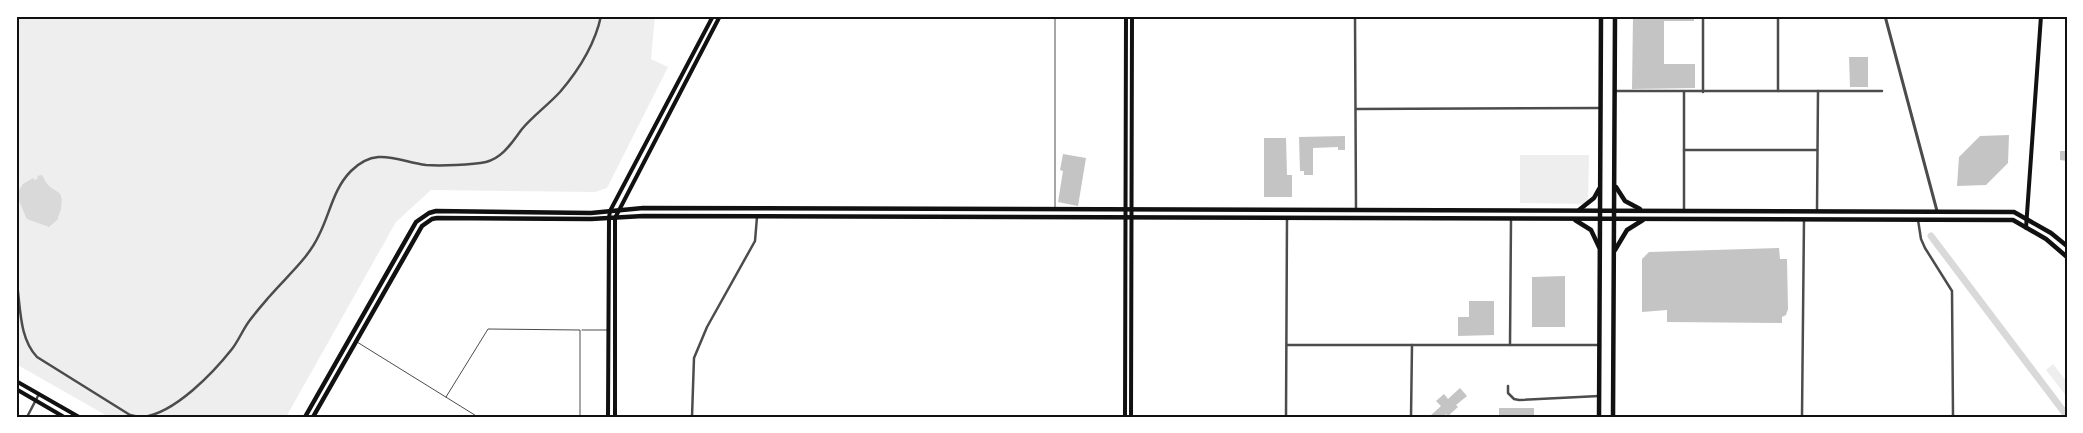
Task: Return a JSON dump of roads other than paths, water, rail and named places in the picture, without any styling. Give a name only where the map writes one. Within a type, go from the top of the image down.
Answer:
[{"type":"main road","points":[[615,417],[612,218],[610,211],[713,16]]},
{"type":"main road","points":[[608,417],[608,330],[612,218],[618,210],[720,16]]},
{"type":"main road","points":[[1125,417],[1126,16]]},
{"type":"main road","points":[[1131,417],[1132,16]]},
{"type":"main road","points":[[1599,417],[1601,16]]},
{"type":"main road","points":[[1613,417],[1615,16]]},
{"type":"main road","points":[[2026,228],[2041,16]]},
{"type":"main road","points":[[1614,183],[1620,196],[1625,201],[1636,208],[1645,210]]},
{"type":"main road","points":[[1578,210],[1594,198],[1600,185]]},
{"type":"main road","points":[[305,417],[416,222],[436,211],[591,213],[643,208],[2014,212],[2052,233],[2067,246]]},
{"type":"main road","points":[[313,417],[422,226],[432,219],[757,217],[2013,220],[2046,239],[2067,257]]},
{"type":"main road","points":[[1572,219],[1581,222],[1591,230],[1600,251]]},
{"type":"main road","points":[[1614,250],[1627,230],[1647,219]]},
{"type":"main road","points":[[16,381],[79,417]]},
{"type":"main road","points":[[16,389],[64,417]]},
{"type":"street","points":[[144,417],[155,415],[178,401],[197,386],[232,349],[250,320],[303,259],[319,236],[329,207],[341,184],[356,167],[372,158],[385,156],[437,166],[487,162],[498,156],[510,146],[522,129],[568,81],[594,40],[601,16]]},
{"type":"street","points":[[1356,16],[1356,210]]},
{"type":"street","points":[[1703,16],[1703,92]]},
{"type":"street","points":[[1778,16],[1778,91]]},
{"type":"street","points":[[1885,16],[1937,211]]},
{"type":"street","points":[[1615,91],[1882,90]]},
{"type":"street","points":[[1817,211],[1818,91]]},
{"type":"street","points":[[1684,92],[1684,211]]},
{"type":"street","points":[[1356,109],[1601,108]]},
{"type":"street","points":[[1684,150],[1817,150]]},
{"type":"street","points":[[692,417],[694,358],[707,327],[748,256],[756,238],[757,217]]},
{"type":"street","points":[[1286,417],[1287,218]]},
{"type":"street","points":[[1510,345],[1511,218]]},
{"type":"street","points":[[1802,417],[1804,219]]},
{"type":"street","points":[[1918,220],[1921,239],[1925,248],[1952,291],[1953,417]]},
{"type":"street","points":[[16,278],[21,319],[30,350],[37,357],[130,415],[139,417]]},
{"type":"street","points":[[1287,345],[1600,344]]},
{"type":"street","points":[[1411,417],[1412,345]]},
{"type":"street","points":[[1508,386],[1508,393],[1511,397],[1519,400],[1599,396]]},
{"type":"street","points":[[27,417],[40,394]]},
{"type":"lane","points":[[1055,16],[1055,209]]},
{"type":"lane","points":[[446,397],[488,329],[608,330]]},
{"type":"lane","points":[[580,330],[580,417]]},
{"type":"lane","points":[[356,341],[478,417]]},
{"type":"waterway","points":[[1931,236],[2067,416]]}]
